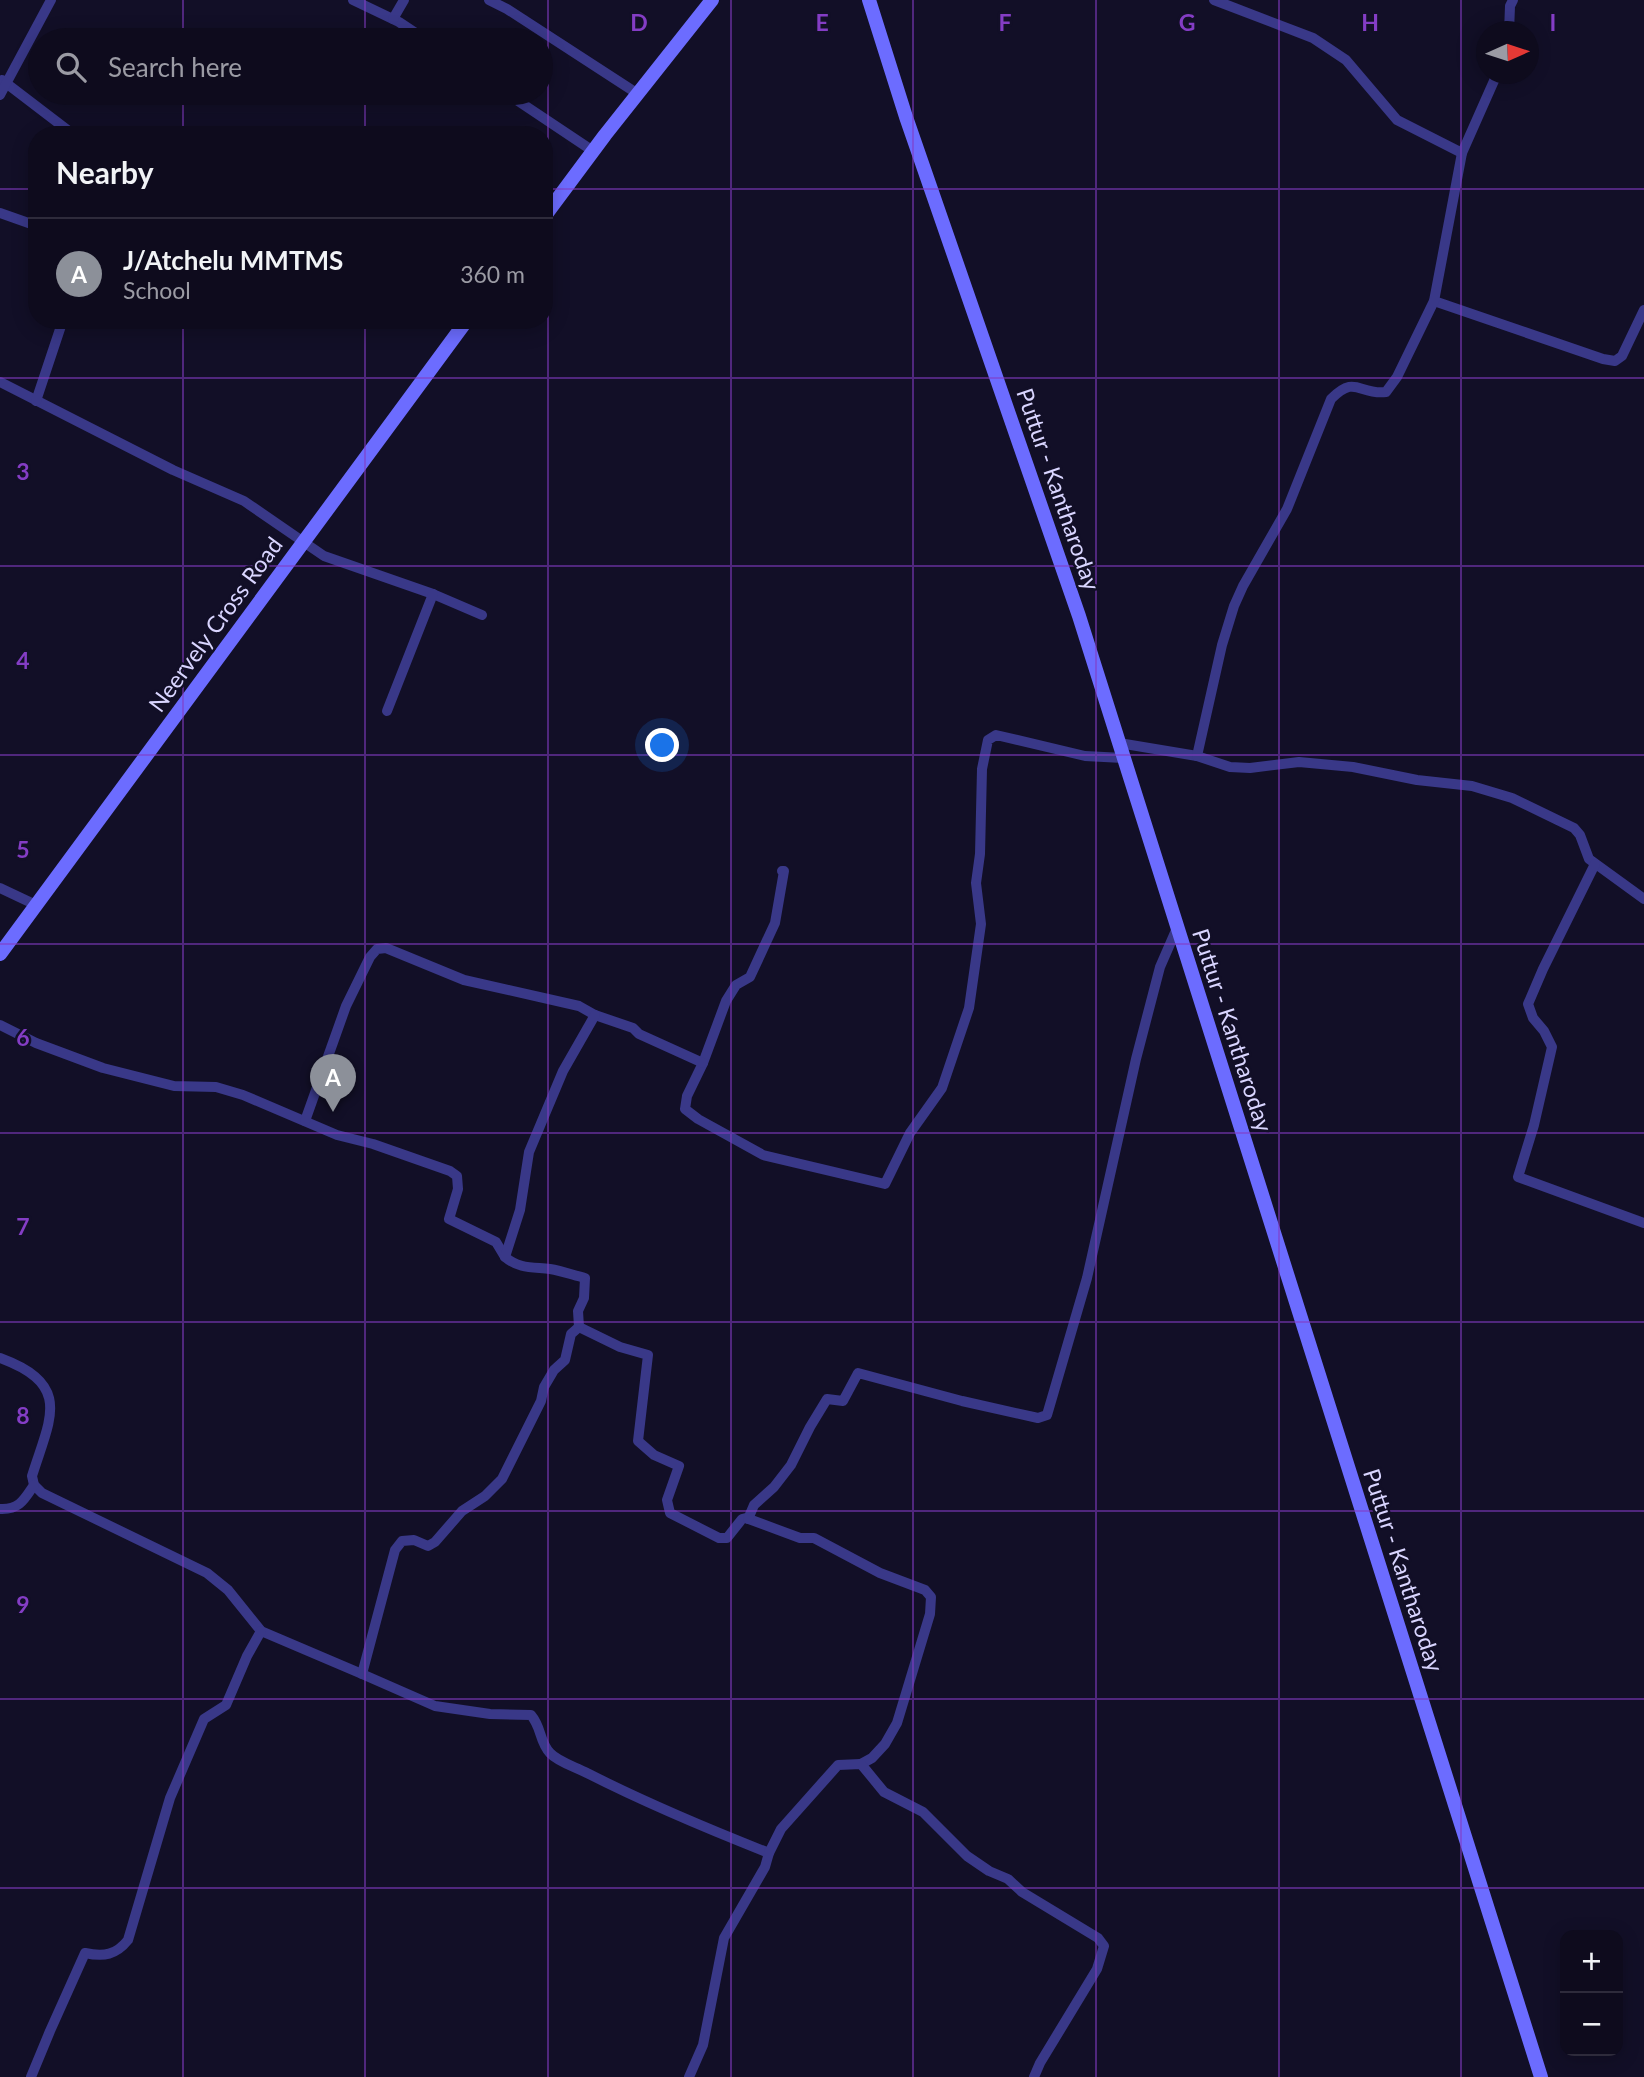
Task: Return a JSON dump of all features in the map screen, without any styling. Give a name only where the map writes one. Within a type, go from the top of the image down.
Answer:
[{"type":"main road","points":[[553,204],[712,0]]},
{"type":"main road","name":"Puttur - Kantharoday","points":[[869,0],[910,127],[1079,616],[1541,2077]]},
{"type":"main road","name":"Neervely Cross Road","points":[[0,954],[460,329]]},
{"type":"street","points":[[34,28],[51,0]]},
{"type":"street","points":[[353,0],[407,28]]},
{"type":"street","points":[[393,19],[404,0]]},
{"type":"street","points":[[489,0],[536,28]]},
{"type":"street","points":[[1214,0],[1313,38],[1346,60],[1397,120],[1462,153]]},
{"type":"street","points":[[1509,21],[1513,0]]},
{"type":"street","points":[[0,95],[3,80],[28,38]]},
{"type":"street","points":[[553,39],[638,94]]},
{"type":"street","points":[[3,80],[28,99]]},
{"type":"street","points":[[1198,756],[1222,645],[1234,606],[1287,509],[1331,399],[1343,387],[1351,386],[1375,394],[1386,393],[1397,377],[1434,301],[1462,153],[1493,84]]},
{"type":"street","points":[[35,105],[62,126]]},
{"type":"street","points":[[524,105],[593,151]]},
{"type":"street","points":[[0,213],[28,223]]},
{"type":"street","points":[[1434,301],[1615,361],[1622,356],[1644,310]]},
{"type":"street","points":[[36,401],[60,329]]},
{"type":"street","points":[[0,382],[173,470],[244,502],[324,556],[433,594],[482,615]]},
{"type":"street","points":[[387,711],[433,594]]},
{"type":"street","points":[[782,871],[775,923],[750,977],[736,985],[726,1001],[704,1063],[687,1096],[685,1109],[763,1155],[885,1184],[910,1133],[942,1088],[969,1008],[981,924],[976,883],[980,854],[982,769],[988,740],[996,735],[1085,756],[1121,750],[1198,756],[1230,767],[1250,768],[1299,762],[1353,767],[1417,780],[1472,786],[1512,798],[1574,828],[1580,835],[1589,859],[1644,899]]},
{"type":"street","points":[[1595,864],[1528,1004],[1533,1018],[1552,1047],[1534,1125],[1518,1177],[1644,1223]]},
{"type":"street","points":[[0,888],[36,905]]},
{"type":"street","points":[[748,1518],[754,1505],[774,1487],[791,1465],[827,1399],[843,1401],[858,1373],[1038,1419],[1047,1415],[1087,1278],[1133,1072],[1160,967],[1177,928]]},
{"type":"street","points":[[305,1121],[346,1006],[370,957],[377,949],[386,948],[464,980],[579,1006],[595,1015],[633,1028],[639,1034],[704,1063]]},
{"type":"street","points":[[505,1257],[520,1210],[529,1152],[563,1071],[595,1015]]},
{"type":"street","points":[[0,1025],[36,1043],[103,1068],[174,1086],[216,1087],[243,1095],[337,1135],[373,1144],[450,1171],[457,1176],[458,1189],[449,1219],[496,1242],[505,1257],[513,1263],[530,1268],[552,1269],[584,1278],[584,1298],[578,1311],[579,1326],[571,1334],[565,1360],[554,1370],[544,1387],[541,1401],[502,1479],[485,1496],[462,1511],[435,1542],[428,1546],[414,1540],[402,1541],[395,1550],[362,1674]]},
{"type":"street","points":[[579,1326],[620,1347],[648,1355],[638,1441],[654,1455],[679,1466],[667,1500],[670,1513],[719,1538],[727,1538],[741,1519],[748,1518],[800,1538],[814,1538],[880,1573],[925,1590],[931,1597],[930,1614],[897,1723],[885,1744],[872,1758],[860,1764],[838,1765],[781,1829],[765,1867],[724,1938],[703,2045],[689,2077]]},
{"type":"street","points":[[0,1358],[16,1364],[37,1378],[50,1395],[51,1414],[32,1476],[34,1485],[42,1493],[207,1573],[228,1591],[261,1631],[435,1706],[531,1715],[539,1725],[542,1741],[551,1754],[657,1806],[769,1853]]},
{"type":"street","points":[[0,1509],[21,1505],[34,1485]]},
{"type":"street","points":[[31,2077],[85,1953],[98,1956],[111,1954],[128,1940],[170,1798],[204,1719],[226,1705],[261,1631]]},
{"type":"street","points":[[860,1764],[884,1792],[923,1812],[967,1856],[989,1871],[1008,1879],[1022,1892],[1098,1938],[1104,1946],[1097,1969],[1034,2077]]},
{"type":"place","name":"J/Atchelu MMTMS","points":[[333,1112]]}]
